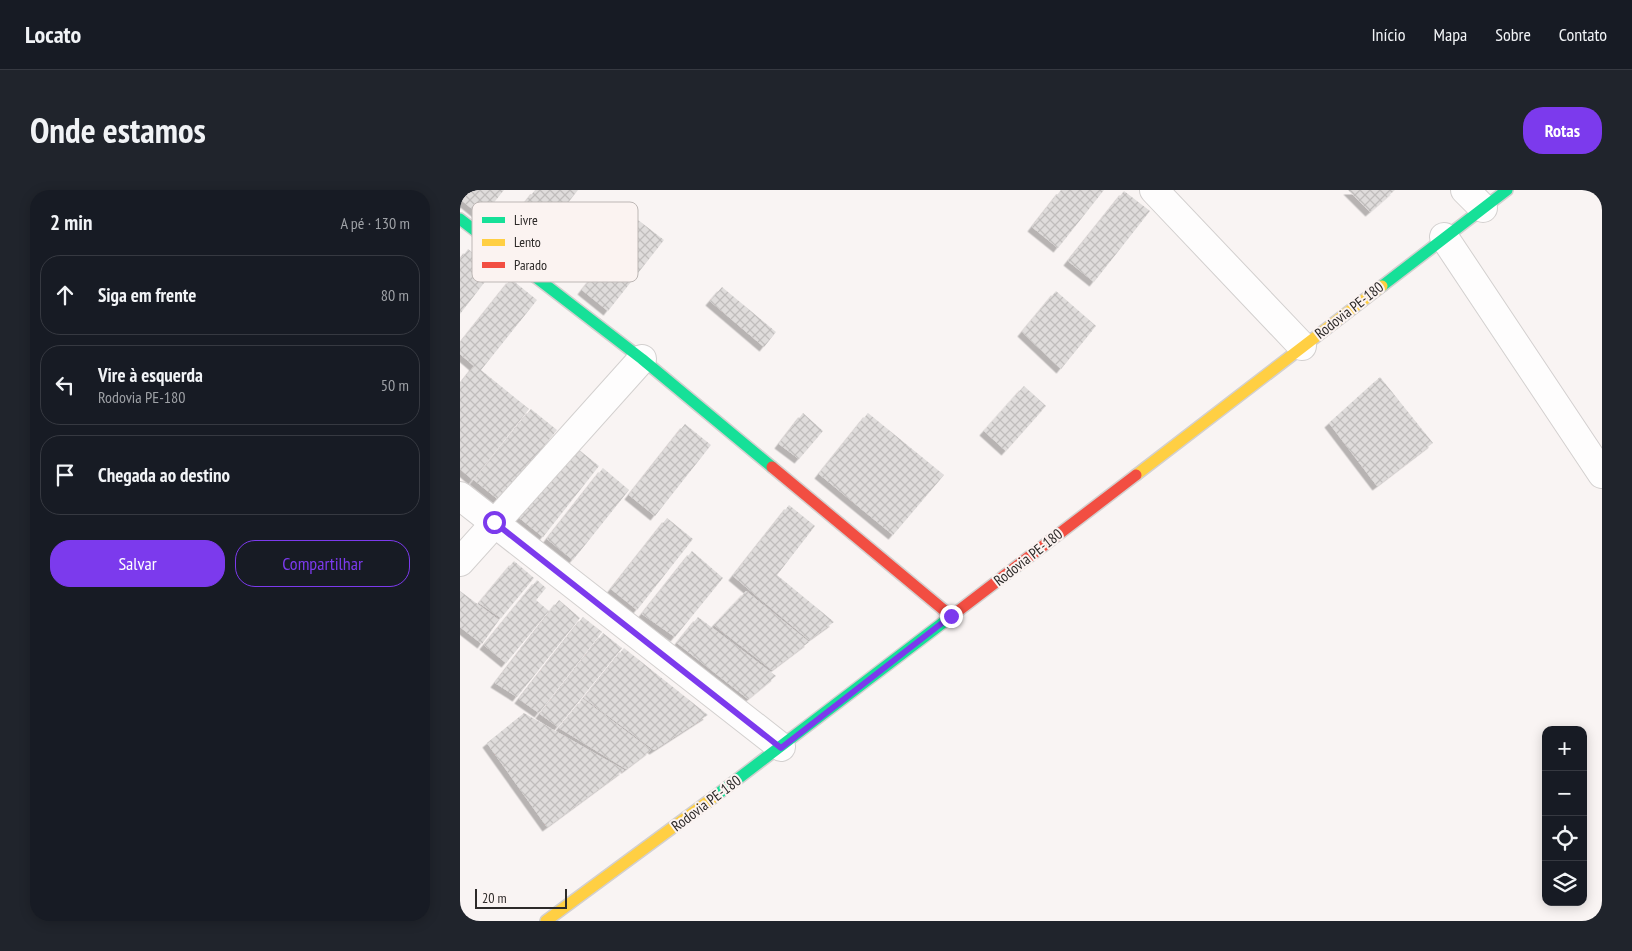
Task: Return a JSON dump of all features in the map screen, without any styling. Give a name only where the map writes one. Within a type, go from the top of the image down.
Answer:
[{"type":"main road","name":"Rodovia PE-180","points":[[546,921],[781,748],[1444,237],[1474,199],[1507,190]]},
{"type":"main road","points":[[460,219],[472,228]]},
{"type":"main road","points":[[542,282],[642,359],[951,616]]},
{"type":"street","points":[[1154,190],[1302,346]]},
{"type":"street","points":[[1444,237],[1602,474]]},
{"type":"street","points":[[460,562],[642,359]]},
{"type":"street","points":[[460,496],[781,748]]},
{"type":"building","points":[[462,190],[504,190],[494,202],[472,202],[472,209],[460,199]]},
{"type":"building","points":[[535,190],[578,190],[569,202],[526,202]]},
{"type":"building","points":[[1061,190],[1104,190],[1058,248],[1032,227]]},
{"type":"building","points":[[1348,190],[1395,190],[1370,212]]},
{"type":"building","points":[[1124,191],[1150,211],[1094,282],[1068,261]]},
{"type":"building","points":[[638,220],[664,240],[638,273]]},
{"type":"building","points":[[468,249],[472,252],[472,282],[485,282],[460,314],[460,260]]},
{"type":"building","points":[[509,282],[515,282],[537,300],[481,370],[529,409],[473,480],[460,469],[460,384],[474,366],[460,354],[460,343]]},
{"type":"building","points":[[588,282],[631,282],[608,311],[582,290]]},
{"type":"building","points":[[722,287],[776,332],[764,347],[710,301]]},
{"type":"building","points":[[1056,291],[1096,326],[1061,369],[1022,332]]},
{"type":"building","points":[[1380,377],[1433,443],[1377,486],[1329,423]]},
{"type":"building","points":[[1024,386],[1046,406],[1006,451],[984,431]]},
{"type":"building","points":[[531,409],[557,430],[500,501],[474,480]]},
{"type":"building","points":[[803,413],[823,431],[799,459],[779,444]]},
{"type":"building","points":[[868,413],[944,475],[893,535],[819,474]]},
{"type":"building","points":[[685,424],[711,445],[655,516],[629,495]]},
{"type":"building","points":[[573,445],[599,466],[543,537],[517,516]]},
{"type":"building","points":[[603,468],[629,490],[573,560],[547,539]]},
{"type":"building","points":[[789,505],[815,526],[777,575],[834,622],[809,640],[733,576]]},
{"type":"building","points":[[667,518],[693,539],[637,610],[611,589]]},
{"type":"building","points":[[692,551],[723,578],[675,637],[642,614]]},
{"type":"building","points":[[514,561],[534,578],[501,618],[479,603]]},
{"type":"building","points":[[537,580],[546,588],[536,600],[549,611],[506,663],[484,645]]},
{"type":"building","points":[[460,591],[499,620],[482,644],[460,627]]},
{"type":"building","points":[[746,591],[809,642],[772,670],[714,625]]},
{"type":"building","points":[[559,600],[580,618],[517,697],[495,683]]},
{"type":"building","points":[[583,617],[602,632],[539,713],[519,699]]},
{"type":"building","points":[[698,617],[776,676],[748,699],[677,643]]},
{"type":"building","points":[[603,633],[622,648],[558,727],[540,714]]},
{"type":"building","points":[[624,648],[708,715],[654,750],[584,698]]},
{"type":"building","points":[[583,699],[651,750],[626,769],[559,728]]},
{"type":"building","points":[[524,713],[624,770],[547,827],[487,743]]},
{"type":"traffic: fast","points":[[1382,286],[1507,190]]},
{"type":"traffic: fast","points":[[460,219],[472,228]]},
{"type":"traffic: fast","points":[[542,282],[642,359],[772,467]]},
{"type":"traffic: fast","points":[[714,797],[949,618]]},
{"type":"traffic: slow","points":[[1136,475],[1382,286]]},
{"type":"traffic: slow","points":[[546,921],[714,797]]},
{"type":"traffic: jam","points":[[772,467],[951,616]]},
{"type":"traffic: jam","points":[[949,618],[1136,475]]},
{"type":"route","points":[[494,522],[781,748],[951,616]]}]
